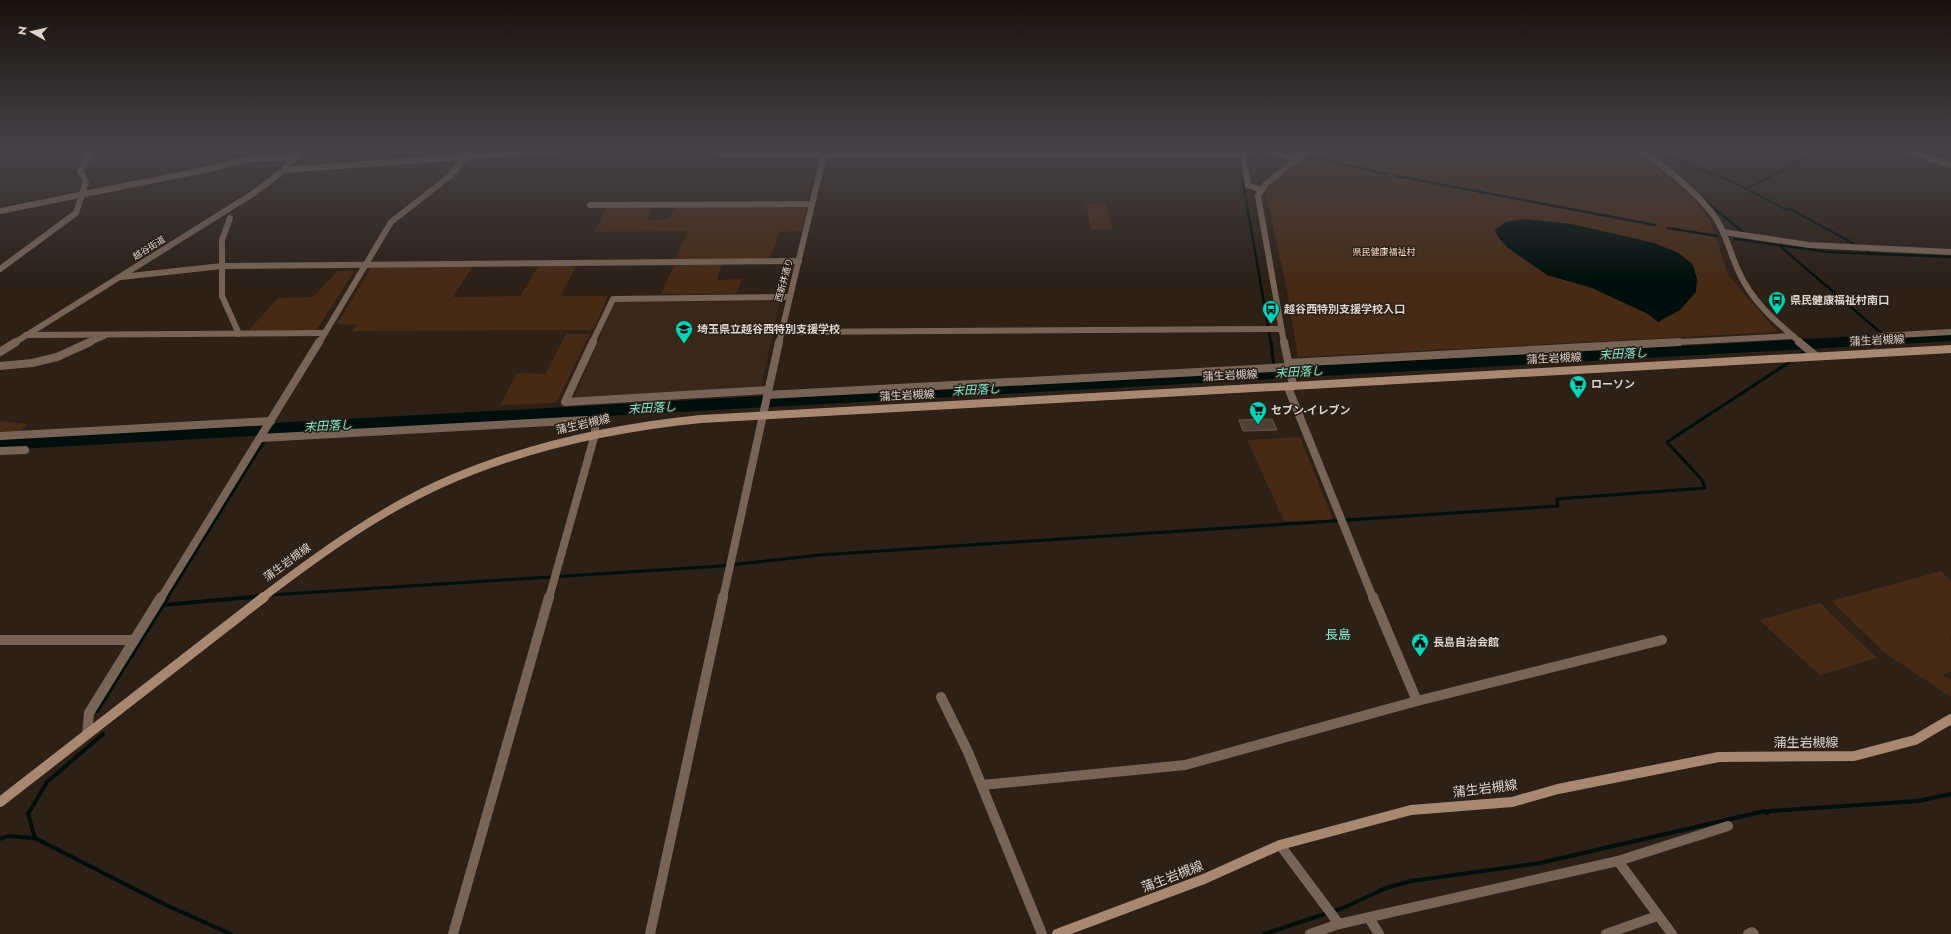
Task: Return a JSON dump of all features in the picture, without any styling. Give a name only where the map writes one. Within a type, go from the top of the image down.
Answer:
[{"type":"main road","name":"蒲生岩槻線","points":[[0,802],[268,592],[349,535],[437,487],[464,475],[529,451],[595,434],[662,422],[1293,385],[1951,349]]},
{"type":"main road","name":"蒲生岩槻線","points":[[1057,934],[1204,880],[1280,845],[1411,810],[1512,802],[1558,789],[1719,757],[1854,756],[1915,740],[1951,719]]},
{"type":"street","points":[[0,210],[82,194],[76,213],[0,269]]},
{"type":"street","name":"越谷街道","points":[[0,352],[253,194]]},
{"type":"street","points":[[87,734],[89,713],[261,438],[367,265],[391,222],[427,194]]},
{"type":"street","name":"西新井通り","points":[[650,934],[732,564],[767,392],[814,194]]},
{"type":"street","points":[[1259,194],[1258,202],[1281,329],[1293,385],[1289,390],[1339,519],[1417,701]]},
{"type":"street","points":[[1691,194],[1707,208],[1716,219],[1723,232],[1744,285],[1765,311],[1816,356]]},
{"type":"street","points":[[590,205],[812,204]]},
{"type":"street","points":[[230,218],[222,240],[222,296],[239,334]]},
{"type":"street","points":[[1723,232],[1758,240],[1831,249],[1951,252]]},
{"type":"street","points":[[121,277],[222,266],[799,261]]},
{"type":"street","points":[[789,297],[613,299],[565,402],[1288,365],[1793,336]]},
{"type":"street","points":[[781,332],[1281,329]]},
{"type":"street","points":[[1880,336],[1951,332]]},
{"type":"street","points":[[26,335],[325,333]]},
{"type":"street","points":[[0,366],[32,363],[57,357],[107,335]]},
{"type":"street","points":[[261,438],[587,420],[595,424],[595,434],[453,934]]},
{"type":"street","points":[[0,436],[271,421]]},
{"type":"street","points":[[0,451],[25,450]]},
{"type":"street","points":[[0,640],[134,640]]},
{"type":"street","points":[[982,785],[1185,765],[1417,701],[1662,640]]},
{"type":"street","points":[[941,697],[968,752],[1042,934]]},
{"type":"street","points":[[1310,934],[1339,924],[1618,861],[1728,826]]},
{"type":"street","points":[[1280,845],[1339,924]]},
{"type":"street","points":[[1618,861],[1657,916],[1672,934]]},
{"type":"street","points":[[1606,934],[1657,916]]},
{"type":"street","points":[[1369,918],[1379,934]]},
{"type":"street","points":[[1748,934],[1752,932],[1754,934]]},
{"type":"shaded area","points":[[1525,219],[1572,224],[1654,243],[1679,253],[1693,265],[1697,279],[1696,292],[1680,310],[1658,322],[1648,314],[1592,288],[1547,275],[1508,248],[1498,237],[1495,230],[1505,222]]},
{"type":"shaded area","name":"埼玉県立越谷西特別支援学校","points":[[780,301],[761,387],[574,397],[615,302]]},
{"type":"green space","name":"県民健康福祉村","points":[[1266,194],[1686,194],[1698,204],[1710,220],[1728,275],[1778,332],[1298,357],[1287,291]]},
{"type":"green space","points":[[1106,203],[1112,229],[1091,230],[1086,204]]},
{"type":"green space","points":[[608,206],[653,206],[647,220],[669,219],[675,206],[807,206],[801,231],[779,232],[770,259],[675,259],[688,231],[594,232]]},
{"type":"green space","points":[[577,264],[560,296],[608,296],[593,330],[352,331],[357,325],[337,324],[371,268],[473,266],[453,297],[520,296],[539,265]]},
{"type":"green space","points":[[675,264],[722,264],[717,280],[742,279],[736,294],[661,294]]},
{"type":"green space","points":[[338,271],[354,271],[316,331],[249,330],[278,298],[313,297]]},
{"type":"green space","points":[[566,334],[590,334],[556,403],[500,405],[517,373],[545,374]]},
{"type":"green space","points":[[0,421],[28,424],[19,433],[0,434]]},
{"type":"green space","points":[[1300,437],[1333,520],[1284,521],[1247,440]]},
{"type":"green space","points":[[1941,571],[1951,581],[1951,637],[1949,638],[1951,640],[1951,671],[1942,675],[1951,680],[1951,697],[1885,653],[1831,601]]},
{"type":"green space","points":[[1820,603],[1877,658],[1820,675],[1759,620]]},
{"type":"building","name":"セブン-イレブン","points":[[1272,419],[1277,430],[1243,431],[1239,420]]},
{"type":"waterway","points":[[1245,194],[1271,343]]},
{"type":"waterway","points":[[1489,194],[1655,225]]},
{"type":"waterway","points":[[1755,194],[1785,209],[1792,210],[1858,246]]},
{"type":"waterway","points":[[1701,197],[1746,235]]},
{"type":"waterway","points":[[1668,228],[1717,236]]},
{"type":"waterway","points":[[1735,239],[1828,252],[1871,254]]},
{"type":"waterway","points":[[1781,247],[1888,339]]},
{"type":"waterway","points":[[1865,249],[1871,254]]},
{"type":"waterway","points":[[1871,254],[1951,257]]},
{"type":"waterway","name":"末田落し","points":[[0,444],[297,429],[1820,342],[1951,336]]},
{"type":"waterway","points":[[1271,342],[1275,374]]},
{"type":"waterway","points":[[1799,355],[1820,342],[1818,343]]},
{"type":"waterway","points":[[270,595],[721,566],[820,555],[1558,506],[1557,499],[1705,488],[1702,480],[1667,442],[1791,361]]},
{"type":"waterway","points":[[167,598],[271,430]]},
{"type":"waterway","points":[[245,598],[258,596]]},
{"type":"waterway","points":[[163,605],[168,597]]},
{"type":"waterway","points":[[245,598],[252,597]]},
{"type":"waterway","points":[[163,605],[245,598]]},
{"type":"waterway","points":[[97,711],[163,605]]},
{"type":"waterway","points":[[35,838],[28,814],[47,782],[103,734]]},
{"type":"waterway","points":[[1264,934],[1343,908],[1386,888],[1411,881],[1540,863],[1765,811],[1767,813],[1769,811],[1918,801],[1951,794]]},
{"type":"waterway","points":[[0,839],[8,836],[35,838]]},
{"type":"waterway","points":[[35,838],[166,905],[231,934]]},
{"type":"place","name":"県民健康福祉村南口","points":[[1777,315]]},
{"type":"place","name":"越谷西特別支援学校入口","points":[[1271,324]]},
{"type":"place","name":"埼玉県立越谷西特別支援学校","points":[[684,344]]},
{"type":"place","name":"ローソン","points":[[1578,399]]},
{"type":"place","name":"セブン-イレブン","points":[[1258,425]]},
{"type":"place","name":"長島自治会館","points":[[1420,657]]},
{"type":"district","name":"長島","points":[[1338,634]]}]
